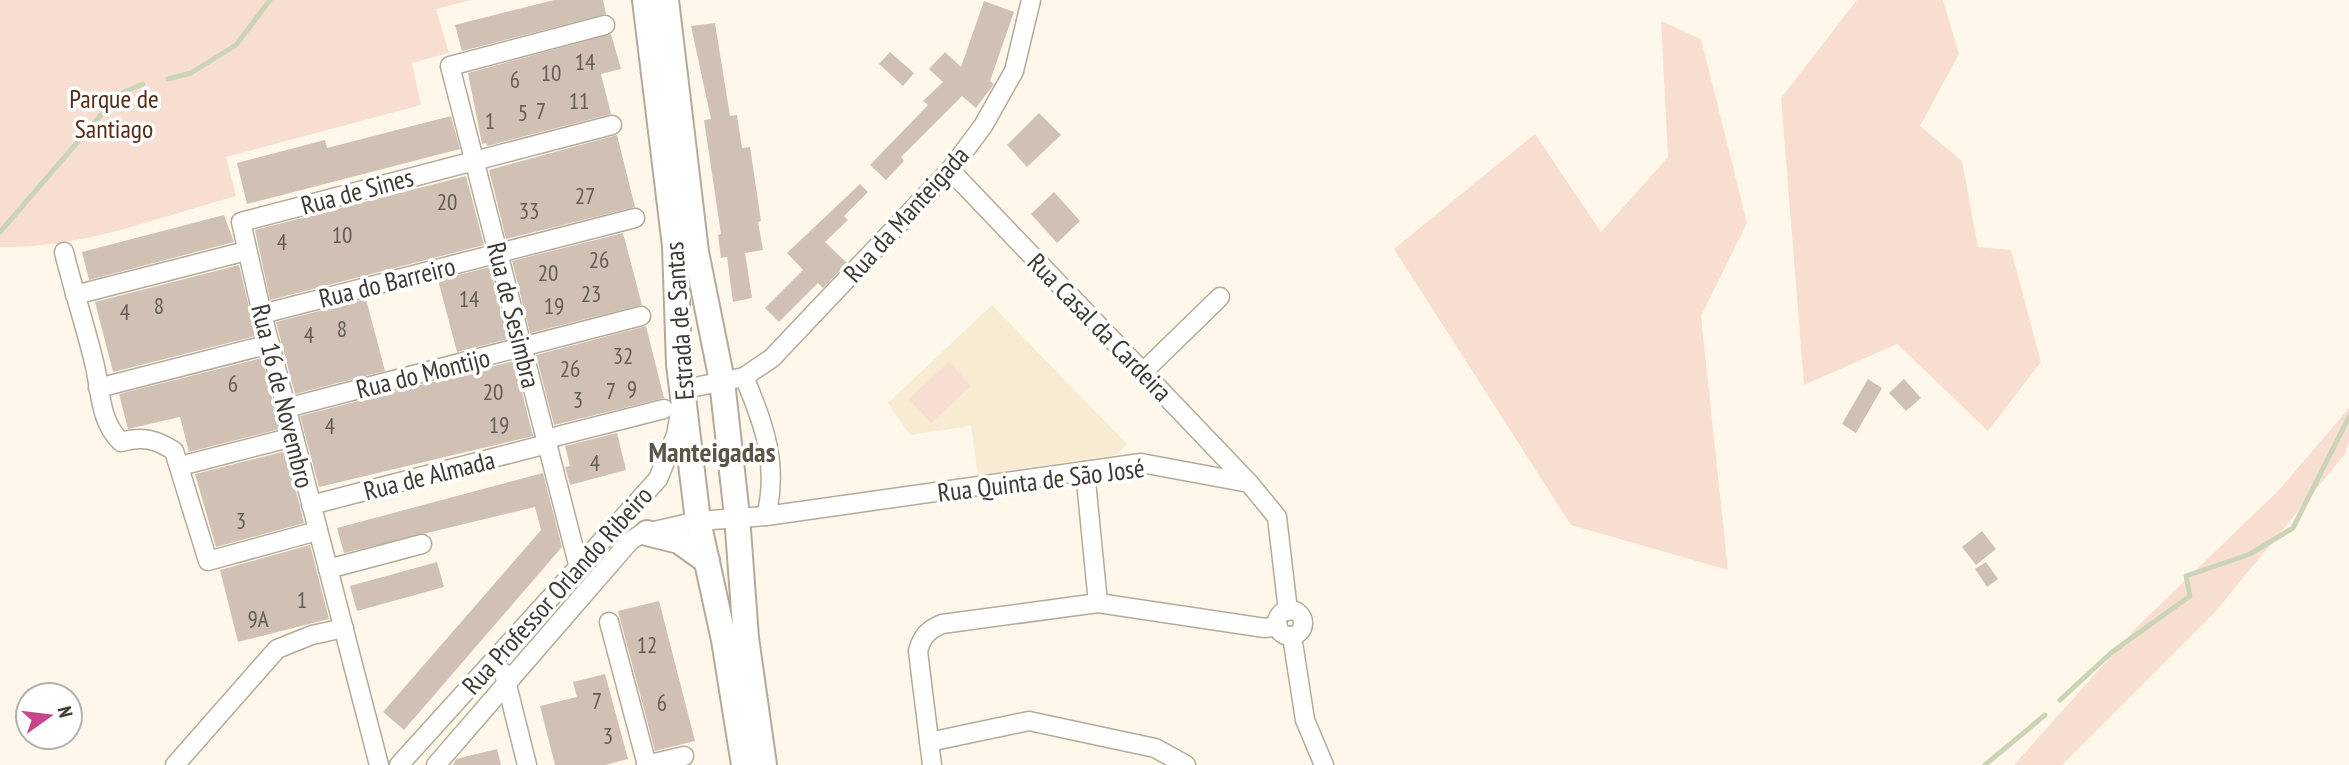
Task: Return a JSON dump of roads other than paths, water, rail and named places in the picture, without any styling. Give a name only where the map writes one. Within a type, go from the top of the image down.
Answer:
[{"type":"main road","name":"Estrada de Santas","points":[[645,0],[675,246],[674,403],[744,765]]},
{"type":"main road","name":"Estrada de Santas","points":[[666,0],[696,252],[733,379],[744,626],[764,765]]},
{"type":"main road","points":[[647,533],[680,541],[706,561]]},
{"type":"street","name":"Rua da Manteigada","points":[[674,403],[698,385],[733,379],[772,358],[950,170],[983,127],[1014,71],[1031,0]]},
{"type":"street","name":"Rua de Sesimbra","points":[[578,564],[450,66],[605,25]]},
{"type":"street","name":"Rua de Sines","points":[[241,222],[612,125]]},
{"type":"street","name":"Rua Casal da Cardeira","points":[[950,170],[1250,483]]},
{"type":"street","name":"Rua do Barreiro","points":[[262,314],[635,218]]},
{"type":"street","name":"Rua 16 de Novembro","points":[[241,222],[293,437],[379,765]]},
{"type":"street","points":[[83,293],[246,251]]},
{"type":"street","points":[[64,252],[83,293],[107,386],[111,432],[121,442],[137,438],[159,440],[174,451],[186,465],[208,561],[317,531]]},
{"type":"street","points":[[1143,372],[1220,297]]},
{"type":"street","name":"Rua do Montijo","points":[[286,408],[641,316]]},
{"type":"street","points":[[107,386],[270,344]]},
{"type":"street","points":[[733,379],[760,415],[771,460],[772,489],[766,516]]},
{"type":"street","name":"Rua de Almada","points":[[311,505],[546,442],[674,403]]},
{"type":"street","name":"Rua Professor Orlando Ribeiro","points":[[399,765],[578,564],[658,479],[676,435],[674,403]]},
{"type":"street","points":[[186,465],[293,437]]},
{"type":"street","name":"Rua Quinta de São José","points":[[737,516],[766,516],[1141,463],[1250,483]]},
{"type":"street","points":[[1085,471],[1098,603]]},
{"type":"street","points":[[932,765],[918,651],[921,639],[931,629],[943,624],[1098,603],[1300,631],[1303,622],[1298,613],[1289,611],[1277,517],[1250,483]]},
{"type":"street","name":"Rua Professor Orlando Ribeiro","points":[[436,765],[451,757],[506,682],[630,541],[647,533],[698,521],[737,516]]},
{"type":"street","points":[[328,569],[422,544]]},
{"type":"street","points":[[609,622],[646,765],[684,756]]},
{"type":"street","points":[[176,765],[277,649],[312,635],[344,628]]},
{"type":"street","points":[[1285,631],[1305,719],[1324,765]]},
{"type":"street","points":[[499,653],[527,765]]},
{"type":"street","points":[[929,742],[1029,721],[1155,748],[1186,765]]},
{"type":"waterway","points":[[168,79],[191,73],[236,45],[270,0]]},
{"type":"waterway","points":[[0,232],[119,94],[143,84]]},
{"type":"waterway","points":[[2060,700],[2112,652],[2190,596],[2186,576],[2250,554],[2293,528],[2349,417]]},
{"type":"waterway","points":[[1985,765],[2045,715]]},
{"type":"district","name":"Manteigadas","points":[[712,451]]},
{"type":"park label","name":"Parque de Santiago","points":[[114,113]]}]
